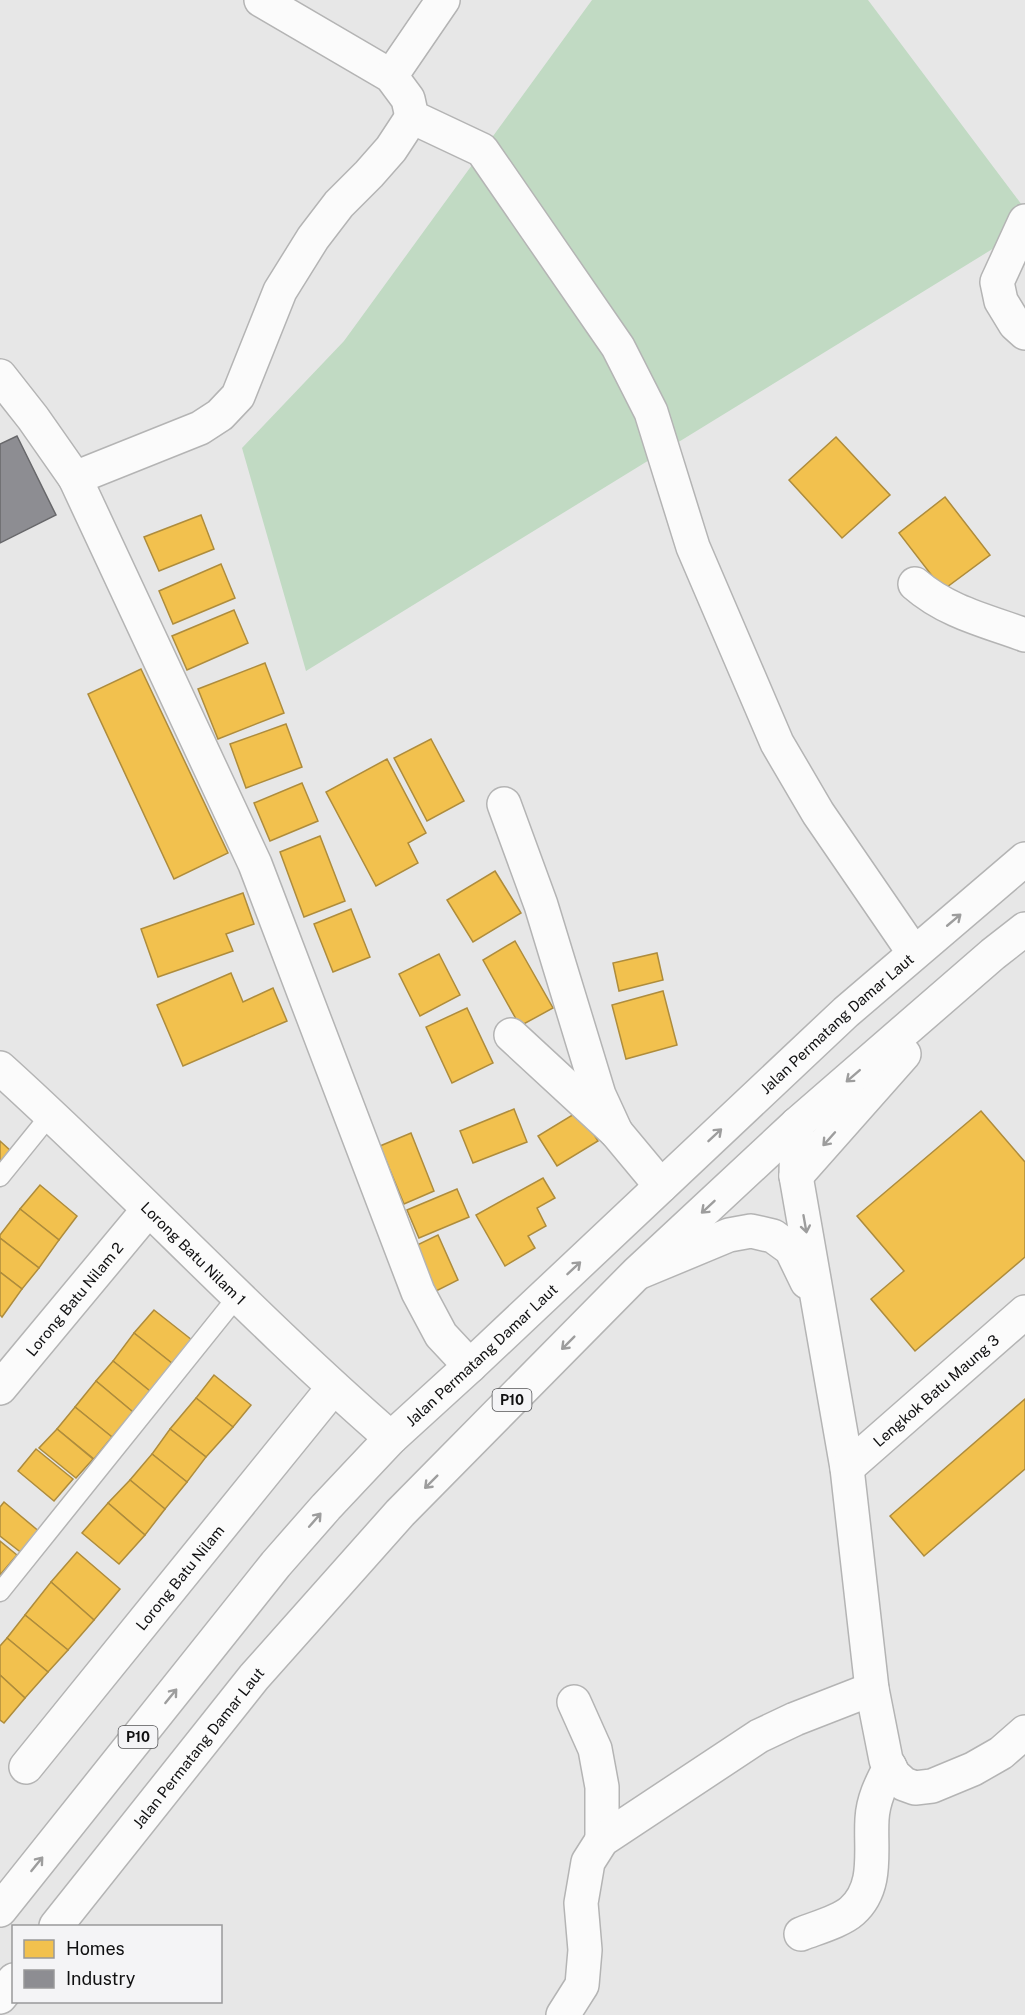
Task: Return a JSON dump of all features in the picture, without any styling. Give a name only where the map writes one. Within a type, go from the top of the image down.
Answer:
[{"type":"main road","points":[[75,478],[200,428],[220,415],[238,396],[280,291],[313,238],[339,204],[391,149],[412,117],[408,99],[391,76],[261,0]]},
{"type":"main road","points":[[391,76],[443,0]]},
{"type":"main road","points":[[412,117],[482,150],[618,346],[651,412],[693,547],[777,742],[818,813],[914,953]]},
{"type":"main road","points":[[1025,221],[997,282],[1001,301],[1015,324],[1025,333]]},
{"type":"main road","points":[[0,376],[75,478],[255,864],[418,1292],[441,1335],[470,1366]]},
{"type":"main road","points":[[915,584],[974,619],[1025,635]]},
{"type":"main road","points":[[504,804],[541,905],[599,1095],[616,1132]]},
{"type":"main road","name":"Jalan Permatang Damar Laut","points":[[0,1910],[276,1564],[391,1438],[846,1012],[1025,859]]},
{"type":"main road","name":"Jalan Permatang Damar Laut","points":[[57,1925],[254,1677],[400,1513],[638,1273],[797,1124],[1025,929]]},
{"type":"main road","points":[[796,1176],[993,954]]},
{"type":"main road","points":[[511,1035],[616,1132],[661,1186]]},
{"type":"main road","name":"Lorong Batu Nilam 1","points":[[0,1068],[51,1114],[333,1388],[391,1438]]},
{"type":"main road","points":[[797,1124],[796,1176],[848,1468],[872,1689],[886,1760],[894,1775],[903,1784],[915,1788],[932,1786],[973,1769],[1001,1753],[1025,1732]]},
{"type":"main road","name":"Lorong Batu Nilam 2","points":[[0,1388],[148,1210]]},
{"type":"main road","points":[[638,1273],[729,1235],[751,1231],[773,1236],[791,1249],[820,1308]]},
{"type":"main road","name":"Lengkok Batu Maung 3","points":[[848,1468],[1025,1312]]},
{"type":"main road","name":"Lorong Batu Nilam","points":[[26,1767],[333,1388]]},
{"type":"main road","points":[[562,2015],[582,1985],[585,1950],[581,1903],[588,1862],[602,1840],[759,1736],[795,1719],[872,1689]]},
{"type":"main road","points":[[574,1702],[595,1749],[602,1787],[602,1840]]},
{"type":"main road","points":[[801,1934],[851,1912],[863,1899],[873,1868],[872,1819],[876,1796],[890,1767]]},
{"type":"main road","points":[[0,1997],[12,1982]]},
{"type":"lane","points":[[0,1177],[51,1114]]},
{"type":"lane","points":[[0,1592],[237,1297]]},
{"type":"green space","points":[[592,0],[868,0],[1025,209],[1025,229],[306,671],[242,448],[344,341]]},
{"type":"building: Homes","points":[[836,437],[890,495],[842,538],[789,480]]},
{"type":"building: Homes","points":[[945,497],[990,555],[943,590],[899,533]]},
{"type":"building: Homes","points":[[201,515],[214,549],[159,571],[144,537]]},
{"type":"building: Homes","points":[[221,564],[235,598],[173,624],[159,591]]},
{"type":"building: Homes","points":[[234,610],[248,643],[187,670],[172,636]]},
{"type":"building: Homes","points":[[265,663],[284,713],[218,739],[198,689]]},
{"type":"building: Homes","points":[[141,669],[228,853],[174,879],[88,694]]},
{"type":"building: Homes","points":[[286,724],[302,767],[246,788],[230,744]]},
{"type":"building: Homes","points":[[431,739],[464,801],[427,821],[394,758]]},
{"type":"building: Homes","points":[[387,759],[426,833],[408,843],[418,863],[376,886],[326,792]]},
{"type":"building: Homes","points":[[302,783],[318,821],[270,841],[254,803]]},
{"type":"building: Homes","points":[[320,836],[345,901],[304,917],[280,852]]},
{"type":"building: Homes","points":[[495,871],[521,913],[473,942],[447,900]]},
{"type":"building: Homes","points":[[243,893],[254,924],[226,934],[233,951],[158,977],[141,929]]},
{"type":"building: Homes","points":[[351,909],[370,957],[333,972],[314,924]]},
{"type":"building: Homes","points":[[515,941],[553,1008],[520,1026],[483,960]]},
{"type":"building: Homes","points":[[657,953],[663,980],[619,991],[613,963]]},
{"type":"building: Homes","points":[[439,954],[460,995],[420,1016],[399,974]]},
{"type":"building: Homes","points":[[231,973],[243,1002],[273,988],[287,1021],[183,1066],[157,1005]]},
{"type":"building: Homes","points":[[663,991],[677,1045],[626,1059],[612,1005]]},
{"type":"building: Homes","points":[[467,1008],[493,1063],[452,1083],[426,1027]]},
{"type":"building: Homes","points":[[514,1109],[527,1142],[473,1163],[460,1131]]},
{"type":"building: Homes","points":[[579,1111],[598,1141],[557,1166],[538,1136]]},
{"type":"building: Homes","points":[[981,1111],[1025,1162],[1025,1257],[915,1351],[871,1299],[904,1271],[857,1216]]},
{"type":"building: Homes","points":[[411,1133],[434,1191],[404,1204],[380,1146]]},
{"type":"building: Homes","points":[[0,1141],[11,1151],[0,1164]]},
{"type":"building: Homes","points":[[543,1178],[555,1198],[537,1208],[546,1226],[528,1236],[535,1248],[505,1266],[476,1215]]},
{"type":"building: Homes","points":[[40,1185],[77,1216],[59,1240],[20,1209]]},
{"type":"building: Homes","points":[[457,1189],[469,1217],[419,1238],[407,1210]]},
{"type":"building: Homes","points":[[20,1209],[59,1240],[39,1268],[0,1238]]},
{"type":"building: Homes","points":[[438,1235],[458,1280],[436,1291],[415,1246]]},
{"type":"building: Homes","points":[[0,1238],[39,1268],[22,1289],[0,1272]]},
{"type":"building: Homes","points":[[0,1272],[22,1289],[2,1317],[0,1315]]},
{"type":"building: Homes","points":[[154,1310],[192,1340],[173,1364],[134,1333]]},
{"type":"building: Homes","points":[[134,1333],[173,1364],[150,1391],[113,1361]]},
{"type":"building: Homes","points":[[113,1361],[150,1391],[133,1412],[96,1381]]},
{"type":"building: Homes","points":[[214,1375],[251,1405],[233,1427],[196,1398]]},
{"type":"building: Homes","points":[[96,1381],[133,1412],[112,1437],[75,1407]]},
{"type":"building: Homes","points":[[196,1398],[233,1427],[206,1457],[170,1429]]},
{"type":"building: Homes","points":[[1025,1399],[1025,1469],[924,1556],[890,1516]]},
{"type":"building: Homes","points":[[75,1407],[112,1437],[94,1459],[57,1429]]},
{"type":"building: Homes","points":[[57,1429],[93,1459],[76,1478],[39,1448]]},
{"type":"building: Homes","points":[[170,1429],[206,1457],[187,1482],[152,1454]]},
{"type":"building: Homes","points":[[36,1449],[73,1479],[54,1501],[18,1471]]},
{"type":"building: Homes","points":[[152,1454],[187,1482],[165,1509],[130,1480]]},
{"type":"building: Homes","points":[[130,1480],[165,1509],[145,1535],[108,1503]]},
{"type":"building: Homes","points":[[4,1502],[41,1533],[23,1554],[0,1536],[0,1507]]},
{"type":"building: Homes","points":[[108,1503],[145,1535],[119,1564],[82,1533]]},
{"type":"building: Homes","points":[[0,1541],[17,1555],[0,1575]]},
{"type":"building: Homes","points":[[77,1552],[120,1589],[94,1620],[51,1582]]},
{"type":"building: Homes","points":[[51,1582],[94,1620],[68,1650],[25,1615]]},
{"type":"building: Homes","points":[[25,1615],[68,1650],[48,1672],[7,1638]]},
{"type":"building: Homes","points":[[7,1638],[48,1672],[25,1698],[0,1675],[0,1646]]},
{"type":"building: Homes","points":[[0,1675],[25,1698],[4,1723],[0,1720]]},
{"type":"building: Industry","points":[[17,436],[56,515],[0,543],[0,444]]}]
